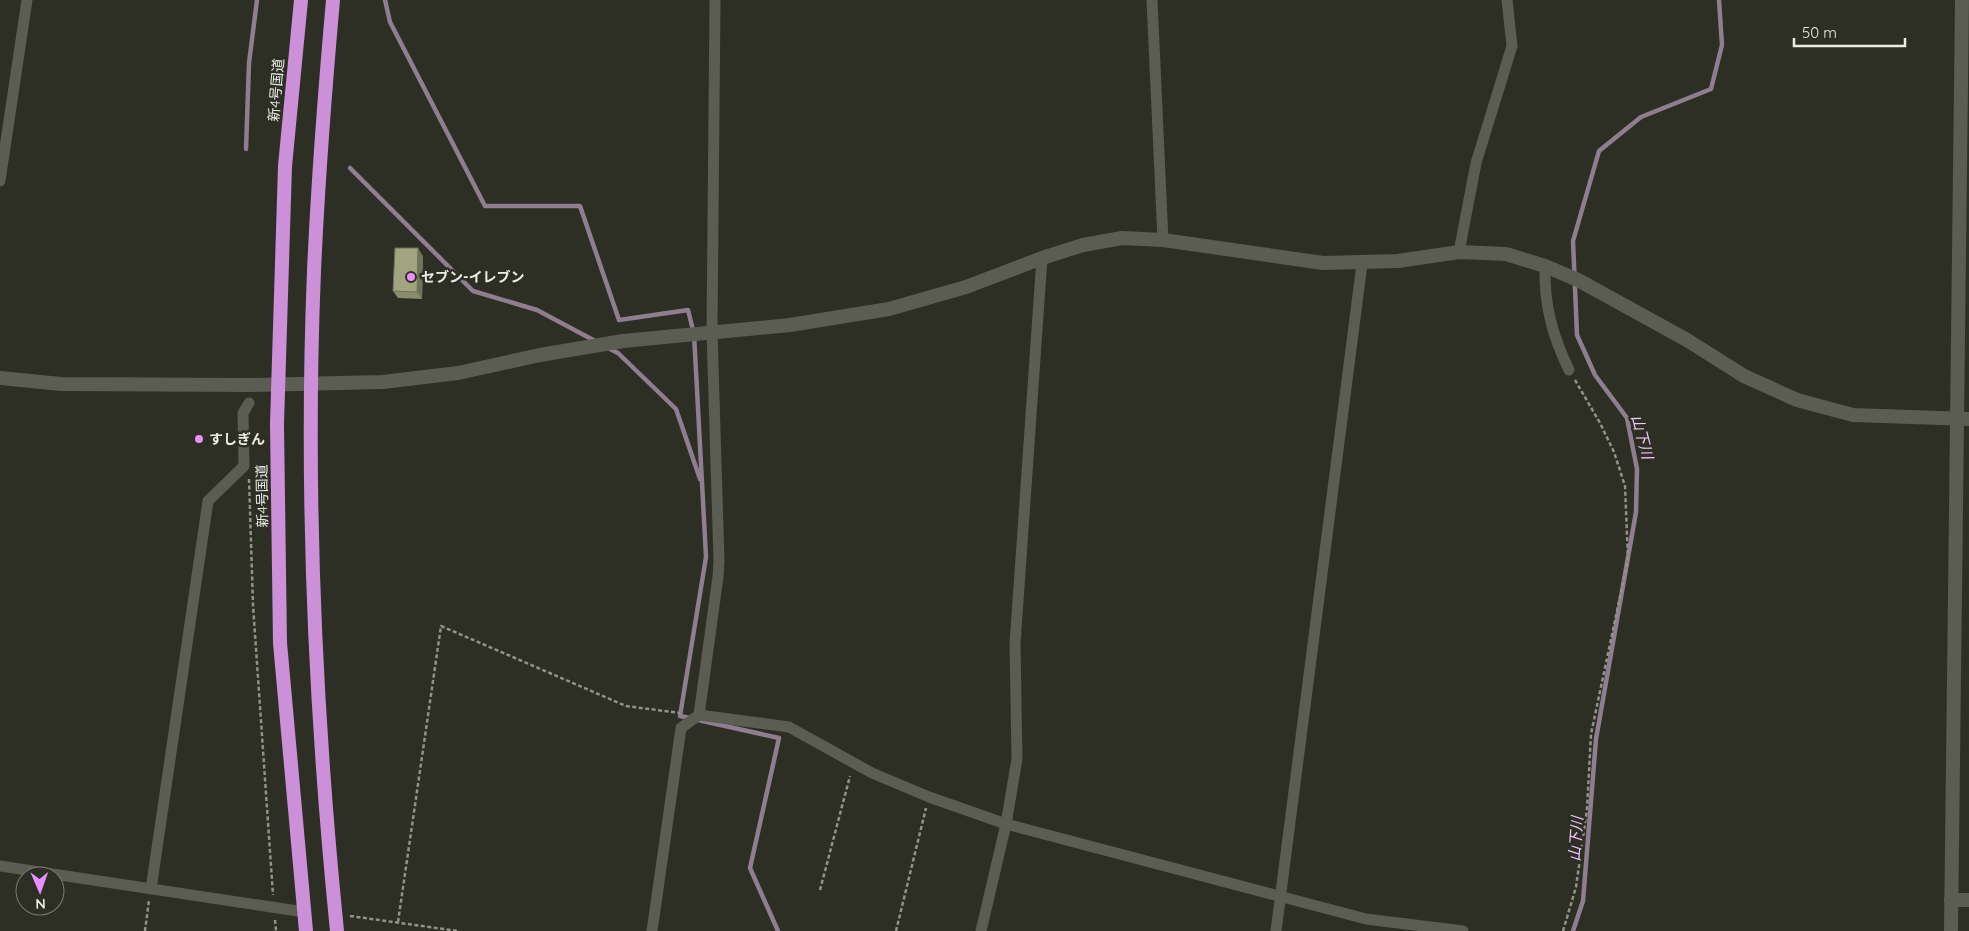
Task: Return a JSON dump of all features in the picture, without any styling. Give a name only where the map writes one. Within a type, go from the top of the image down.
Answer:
[{"type":"highway","name":"新4号国道","points":[[301,0],[285,166],[278,384],[280,644],[306,931]]},
{"type":"highway","points":[[333,0],[315,262],[312,383],[314,641],[324,800],[336,931]]},
{"type":"street","points":[[0,181],[27,0]]},
{"type":"street","points":[[699,715],[718,577],[712,332],[714,0]]},
{"type":"street","points":[[1152,0],[1163,240]]},
{"type":"street","points":[[1458,252],[1476,164],[1512,46],[1507,0]]},
{"type":"street","points":[[1951,931],[1963,419],[1962,0]]},
{"type":"street","points":[[0,378],[61,384],[278,384],[383,382],[458,373],[540,355],[623,341],[790,325],[889,309],[966,287],[1083,244],[1122,238],[1163,240],[1322,263],[1362,264],[1458,252],[1506,254],[1545,266],[1578,280],[1687,340],[1744,376],[1796,400],[1853,415],[1963,419]]},
{"type":"street","points":[[982,931],[1006,824],[1016,759],[1015,644],[1042,258]]},
{"type":"street","points":[[1276,931],[1362,264]]},
{"type":"street","points":[[1545,266],[1544,296],[1557,346],[1569,370]]},
{"type":"street","points":[[151,889],[208,501],[244,466],[243,413],[249,404]]},
{"type":"street","points":[[652,931],[681,728],[699,715],[789,727],[853,762],[929,797],[1006,824],[1366,918],[1449,927],[1464,931]]},
{"type":"street","points":[[0,866],[304,912]]},
{"type":"street","points":[[1951,900],[1969,900]]},
{"type":"path","points":[[1562,931],[1576,887],[1587,809],[1591,734],[1628,559],[1624,486],[1614,452],[1600,423],[1569,370]]},
{"type":"path","points":[[244,466],[250,481],[252,605],[276,931]]},
{"type":"path","points":[[398,922],[441,626],[626,706],[699,715]]},
{"type":"path","points":[[820,890],[853,762]]},
{"type":"path","points":[[896,931],[929,797]]},
{"type":"path","points":[[146,931],[151,889]]},
{"type":"path","points":[[361,917],[458,931]]},
{"type":"building","name":"セブン-イレブン","points":[[395,248],[418,248],[417,292],[393,291]]},
{"type":"waterway","points":[[246,149],[249,63],[257,0]]},
{"type":"waterway","points":[[385,0],[390,22],[485,206],[580,206],[619,320],[688,310],[694,334],[706,557],[680,716],[690,718]]},
{"type":"waterway","name":"山下川","points":[[1573,931],[1583,901],[1596,739],[1636,512],[1637,469],[1627,418],[1595,375],[1577,335],[1573,241],[1599,151],[1641,117],[1711,89],[1722,45],[1719,0]]},
{"type":"waterway","points":[[350,168],[473,291],[537,310],[597,342]]},
{"type":"waterway","points":[[608,348],[618,353],[676,409],[700,479]]},
{"type":"waterway","points":[[698,720],[779,738],[750,868],[778,931]]},
{"type":"place","name":"セブン-イレブン","points":[[411,277]]},
{"type":"place","name":"すしぎん","points":[[199,439]]}]
